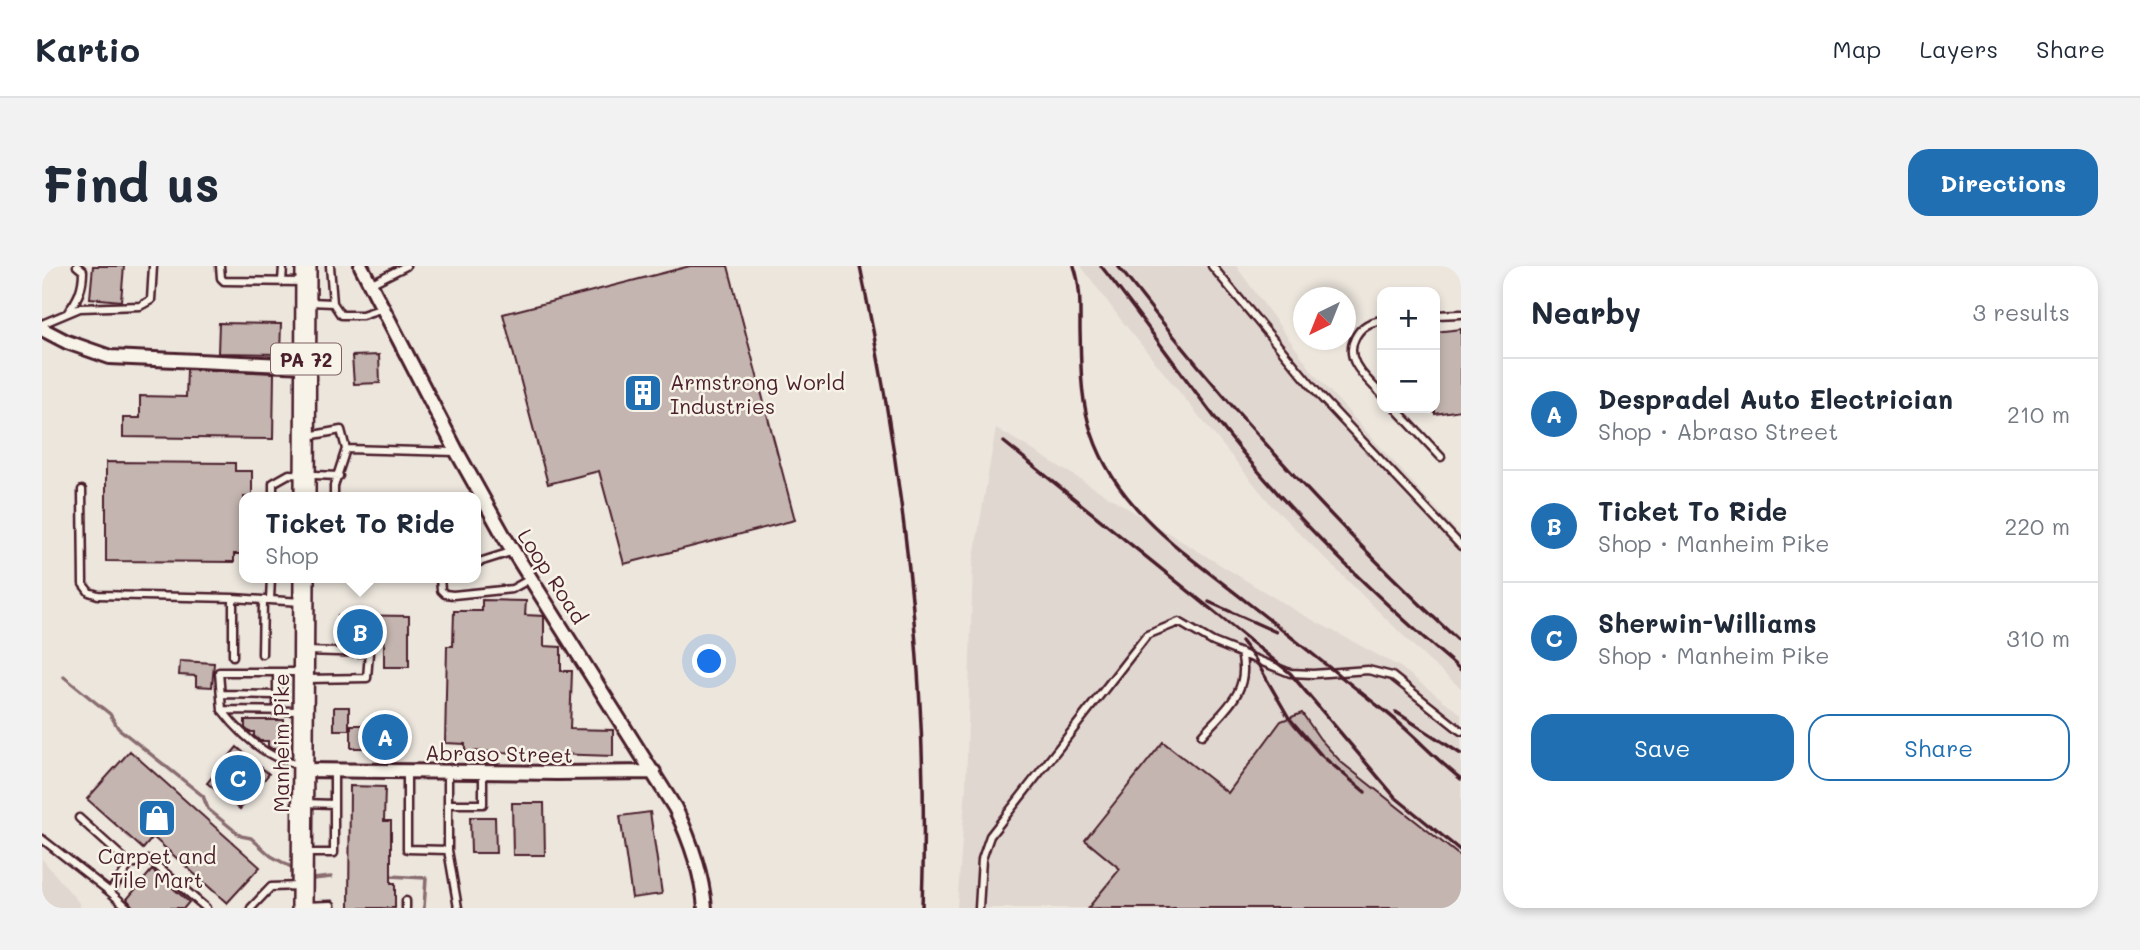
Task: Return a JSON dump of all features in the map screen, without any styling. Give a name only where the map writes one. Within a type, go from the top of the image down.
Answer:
[{"type":"main road","name":"PA 72","points":[[305,492],[306,283]]},
{"type":"main road","name":"Manheim Pike","points":[[302,907],[304,583]]},
{"type":"street","name":"Loop Road","points":[[361,266],[480,492]]},
{"type":"street","points":[[42,329],[67,342],[110,357],[306,366]]},
{"type":"street","name":"Loop Road","points":[[481,494],[513,551],[675,808],[692,848],[705,908]]},
{"type":"street","name":"Abraso Street","points":[[303,768],[334,771],[483,773],[654,772]]},
{"type":"lane","points":[[66,313],[80,295],[83,283],[83,271],[77,266]]},
{"type":"lane","points":[[42,324],[79,308],[140,306],[151,300],[153,266]]},
{"type":"lane","points":[[220,266],[220,278],[223,281],[306,283],[333,303],[341,315],[362,315],[383,308]]},
{"type":"lane","points":[[282,266],[282,282]]},
{"type":"lane","points":[[330,266],[333,303]]},
{"type":"lane","points":[[370,284],[406,266]]},
{"type":"lane","points":[[1212,266],[1320,396],[1461,546]]},
{"type":"lane","points":[[1440,315],[1461,314]]},
{"type":"lane","points":[[1377,322],[1365,326],[1353,342],[1351,352],[1358,369],[1377,390]]},
{"type":"lane","points":[[1400,413],[1441,457]]},
{"type":"lane","points":[[305,436],[341,430],[346,449],[334,492]]},
{"type":"lane","points":[[346,449],[457,452]]},
{"type":"lane","points":[[273,492],[273,483],[289,474],[339,476]]},
{"type":"lane","points":[[82,490],[83,584],[89,592],[98,595],[304,602]]},
{"type":"lane","points":[[481,561],[513,551]]},
{"type":"lane","points":[[440,583],[441,590],[445,594],[453,595],[512,589],[531,578]]},
{"type":"lane","points":[[262,654],[270,583]]},
{"type":"lane","points":[[233,598],[233,656]]},
{"type":"lane","points":[[979,908],[982,859],[990,836],[1147,635],[1179,622],[1213,642],[1290,673],[1368,670],[1392,676],[1461,731]]},
{"type":"lane","points":[[303,650],[369,653],[368,678],[303,676],[277,672],[219,672],[222,710],[239,730],[265,752],[284,763],[303,768]]},
{"type":"lane","points":[[1202,735],[1235,698],[1243,684],[1245,668],[1241,653]]},
{"type":"lane","points":[[277,672],[277,711]]},
{"type":"lane","points":[[221,694],[277,695]]},
{"type":"lane","points":[[222,710],[303,711]]},
{"type":"lane","points":[[302,853],[334,853],[334,771]]},
{"type":"lane","points":[[407,771],[407,849],[448,850]]},
{"type":"lane","points":[[449,771],[448,850],[458,908]]},
{"type":"lane","points":[[448,803],[483,804],[483,773]]},
{"type":"lane","points":[[302,803],[334,804]]},
{"type":"lane","points":[[79,818],[130,864]]},
{"type":"lane","points":[[42,839],[128,908]]},
{"type":"lane","points":[[110,892],[130,864],[150,860],[206,908]]},
{"type":"lane","points":[[251,908],[271,887],[302,886]]},
{"type":"lane","points":[[302,907],[331,905],[331,908]]},
{"type":"shaded area","points":[[1081,266],[1236,266],[1293,345],[1293,350],[1297,350],[1315,375],[1461,536],[1461,688],[1429,661],[1272,506],[1122,321]]},
{"type":"shaded area","points":[[996,428],[1296,611],[1400,667],[1461,714],[1461,908],[957,908],[966,787],[973,563]]},
{"type":"shaded area","points":[[42,859],[79,903],[80,908],[42,908]]},
{"type":"building","points":[[93,266],[124,266],[121,301],[90,298]]},
{"type":"building","name":"Armstrong World Industries","points":[[690,266],[728,266],[795,520],[624,564],[599,471],[548,484],[503,314]]},
{"type":"building","points":[[219,323],[281,324],[280,354],[218,353]]},
{"type":"building","points":[[1461,329],[1461,410],[1435,414],[1440,413],[1440,331]]},
{"type":"building","points":[[379,355],[380,383],[354,384],[352,356]]},
{"type":"building","points":[[187,369],[274,373],[273,439],[123,437],[123,418],[140,418],[140,396],[186,397]]},
{"type":"building","points":[[106,462],[235,463],[235,471],[252,471],[252,492],[239,492],[239,554],[234,554],[234,562],[106,561]]},
{"type":"building","points":[[482,600],[526,601],[525,615],[544,616],[544,646],[561,647],[561,671],[572,671],[570,729],[613,730],[613,756],[465,751],[465,744],[445,743],[447,646],[453,646],[454,611],[482,611]]},
{"type":"building","points":[[338,615],[409,616],[409,667],[384,667],[384,639],[338,639]]},
{"type":"building","points":[[180,661],[214,663],[212,687],[196,686],[196,676],[179,675]]},
{"type":"building","points":[[334,707],[349,707],[349,730],[334,730]]},
{"type":"building","points":[[1302,713],[1320,739],[1341,762],[1461,857],[1461,908],[1088,908],[1120,869],[1085,840],[1163,742],[1228,793],[1281,721]]},
{"type":"building","points":[[245,720],[284,720],[284,749],[272,749],[268,746],[268,741],[260,741],[254,736],[254,732],[245,728]]},
{"type":"building","points":[[351,725],[396,725],[396,748],[351,748]]},
{"type":"building","points":[[237,747],[269,774],[240,809],[207,783]]},
{"type":"building","name":"Carpet and Tile Mart","points":[[130,751],[260,867],[227,903],[153,837],[143,849],[87,799]]},
{"type":"building","points":[[350,786],[385,787],[384,821],[391,821],[391,883],[395,883],[395,908],[349,908]]},
{"type":"building","points":[[512,803],[544,803],[545,855],[513,855]]},
{"type":"building","points":[[650,812],[662,894],[632,898],[620,816]]},
{"type":"building","points":[[470,817],[495,817],[496,853],[471,853]]},
{"type":"building","points":[[152,870],[189,902],[184,908],[134,908],[127,899]]},
{"type":"waterway","points":[[64,677],[110,714],[118,728],[203,796],[208,809],[241,836],[251,838],[271,856],[291,867]]},
{"type":"waterway","points":[[389,876],[426,878],[424,908]]},
{"type":"waterway","points":[[313,879],[331,877]]},
{"type":"railway","points":[[860,266],[890,425],[911,585],[922,746],[922,908]]},
{"type":"railway","points":[[1074,266],[1080,297],[1081,369],[1085,408],[1103,461],[1119,486],[1137,508],[1179,549],[1392,717],[1461,779]]},
{"type":"railway","points":[[1101,266],[1226,432],[1279,495],[1368,586],[1461,670]]},
{"type":"railway","points":[[1118,266],[1198,366],[1282,462],[1369,554],[1461,643]]},
{"type":"railway","points":[[1004,442],[1290,673],[1395,797],[1461,851]]},
{"type":"railway","points":[[1209,602],[1276,632]]},
{"type":"railway","points":[[1241,641],[1255,659],[1289,718],[1321,755],[1365,792]]},
{"type":"railway","points":[[1396,712],[1461,754]]},
{"type":"place","name":"Armstrong World Industries","points":[[643,393]]},
{"type":"place","name":"Ticket To Ride","points":[[360,632]]},
{"type":"place","name":"Despradel Auto Electrician","points":[[385,737]]},
{"type":"place","name":"Sherwin-Williams","points":[[238,778]]},
{"type":"place","name":"Carpet and Tile Mart","points":[[157,818]]}]
